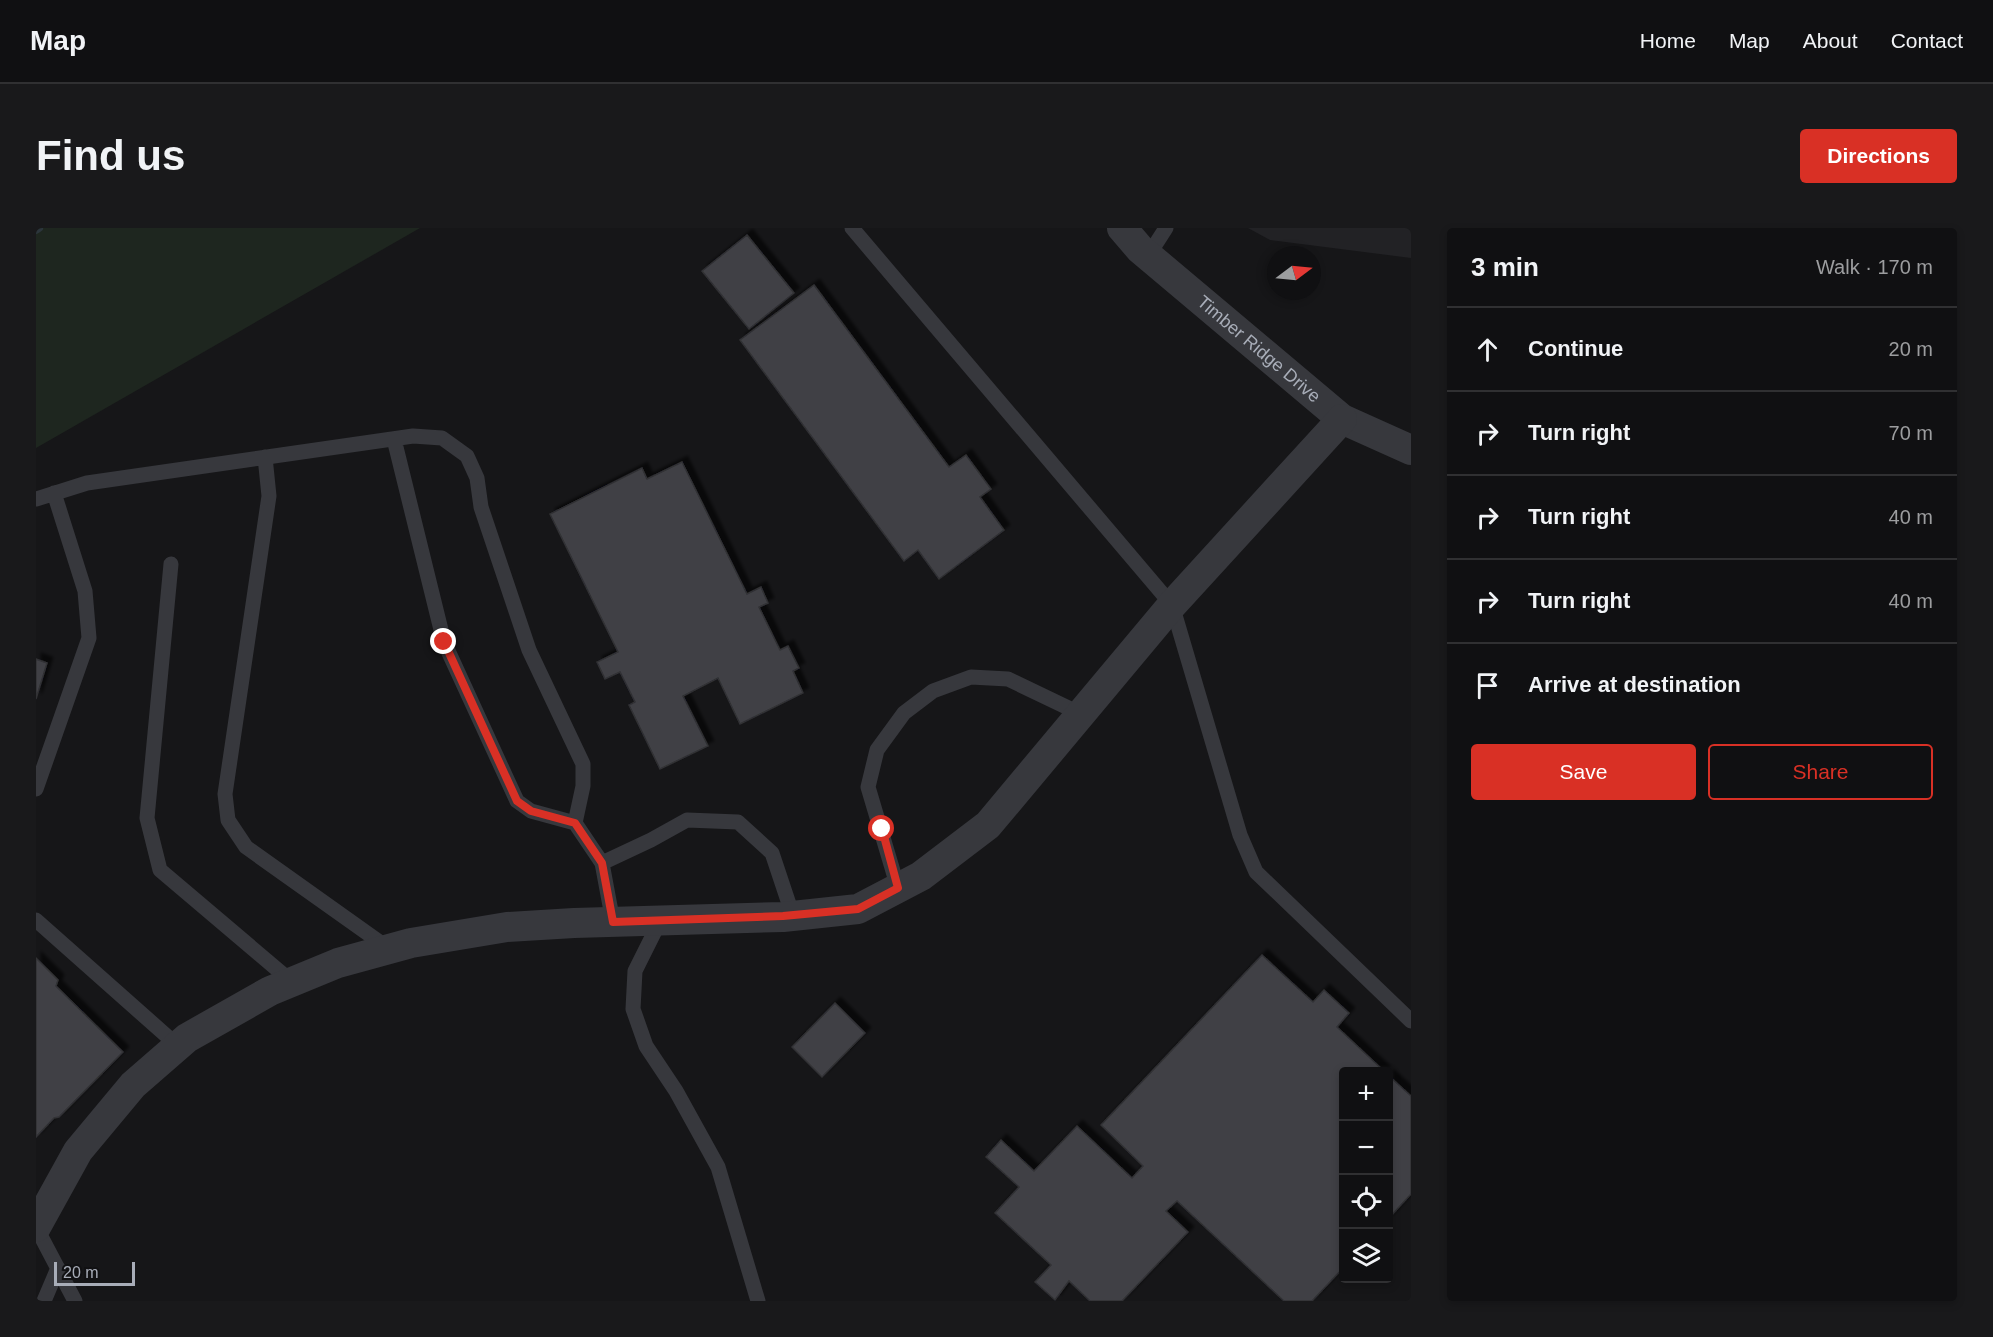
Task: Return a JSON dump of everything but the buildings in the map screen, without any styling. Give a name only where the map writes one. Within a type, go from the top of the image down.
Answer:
[{"type":"street","name":"Timber Ridge Drive","points":[[1122,228],[1148,256],[1342,419],[1411,450]]},
{"type":"street","points":[[36,1227],[50,1192],[78,1152],[133,1085],[188,1038],[270,991],[338,963],[411,944],[507,927],[793,915],[858,909],[921,876],[988,825],[1172,605],[1342,419]]},
{"type":"lane","points":[[1148,256],[1166,228]]},
{"type":"lane","points":[[852,229],[1172,605],[1240,835],[1256,872],[1411,1021]]},
{"type":"lane","points":[[36,499],[87,483],[412,436],[442,438],[467,456],[477,478],[481,507],[529,650],[583,764],[584,786],[575,823]]},
{"type":"lane","points":[[394,439],[444,642],[517,801],[531,811],[575,823],[602,863],[613,922]]},
{"type":"lane","points":[[265,457],[269,496],[225,794],[228,820],[246,847],[389,949]]},
{"type":"lane","points":[[36,789],[89,638],[85,591],[54,493]]},
{"type":"lane","points":[[171,564],[147,818],[160,870],[292,982]]},
{"type":"lane","points":[[898,888],[868,787],[877,750],[904,713],[933,692],[971,676],[1008,679],[1081,714]]},
{"type":"lane","points":[[602,863],[687,820],[738,822],[772,853],[793,915]]},
{"type":"lane","points":[[36,920],[178,1046]]},
{"type":"lane","points":[[660,921],[635,971],[633,1009],[646,1046],[676,1091],[718,1167],[758,1301]]},
{"type":"lane","points":[[36,1227],[75,1301]]},
{"type":"lane","points":[[44,1301],[58,1268]]},
{"type":"shaded area","points":[[36,228],[420,228],[36,448]]},
{"type":"shaded area","points":[[1248,228],[1411,228],[1411,258],[1321,246],[1270,240]]},
{"type":"route","points":[[444,642],[517,801],[531,811],[575,823],[602,863],[613,922],[783,916],[858,909],[898,888],[882,829]]}]
